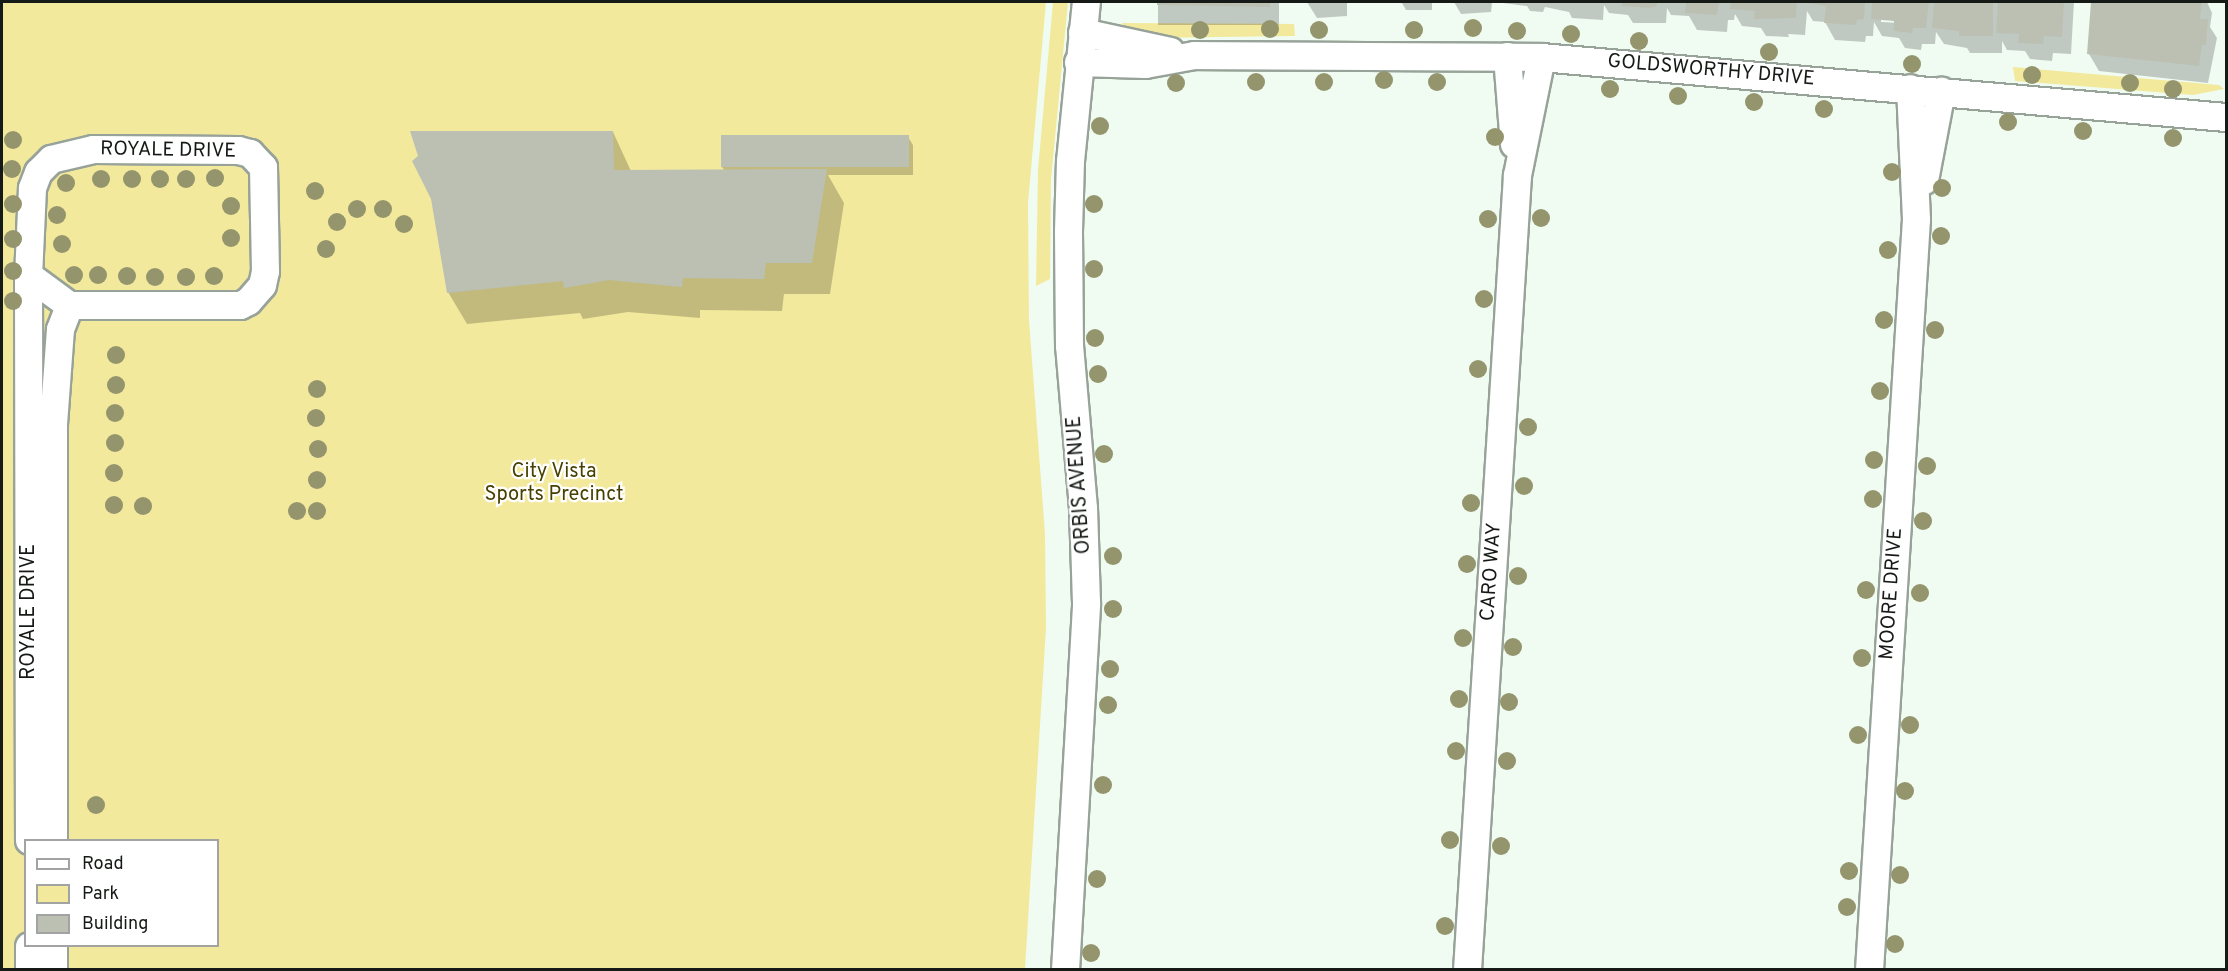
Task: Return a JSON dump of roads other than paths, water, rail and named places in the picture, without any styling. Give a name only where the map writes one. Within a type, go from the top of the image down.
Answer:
[{"type":"street","name":"ORBIS AVENUE","points":[[1065,969],[1086,603],[1086,552],[1068,300],[1070,161],[1078,62],[1086,2]]},
{"type":"street","name":"GOLDSWORTHY DRIVE","points":[[1082,32],[1194,55]]},
{"type":"street","name":"GOLDSWORTHY DRIVE","points":[[1078,62],[1145,64],[1194,55],[1541,57],[2226,117]]},
{"type":"street","name":"CARO WAY","points":[[1507,56],[1517,175]]},
{"type":"street","name":"CARO WAY","points":[[1467,969],[1517,175],[1541,57]]},
{"type":"street","name":"MOORE DRIVE","points":[[1869,969],[1916,219],[1910,88]]},
{"type":"street","name":"MOORE DRIVE","points":[[1916,219],[1941,91]]},
{"type":"street","name":"ROYALE DRIVE","points":[[29,839],[28,275],[32,188],[38,172],[51,159],[93,149],[238,150],[257,159],[266,175],[265,271],[262,285],[248,301],[240,305],[69,305],[60,329],[52,424],[53,839]]},
{"type":"street","points":[[28,275],[69,305]]},
{"type":"street","points":[[29,947],[29,969]]},
{"type":"street","points":[[53,947],[53,969]]},
{"type":"park label","name":"City Vista Sports Precinct","points":[[554,484]]}]
